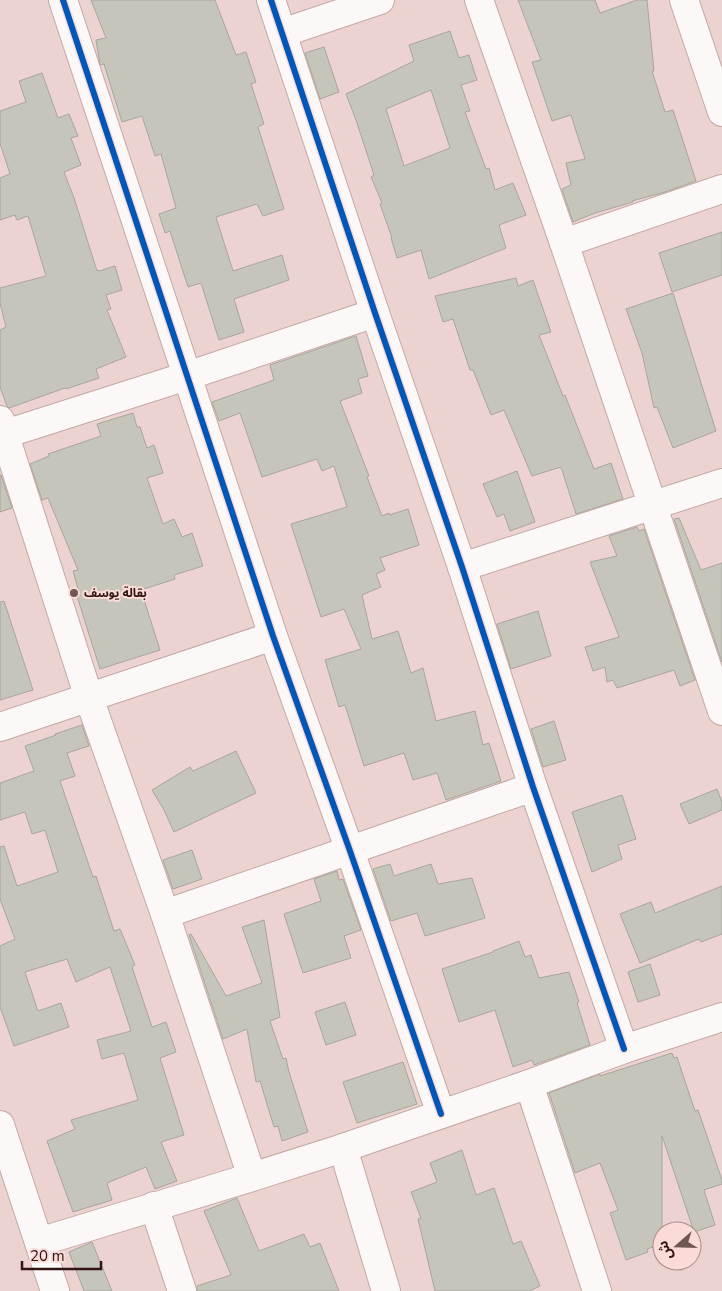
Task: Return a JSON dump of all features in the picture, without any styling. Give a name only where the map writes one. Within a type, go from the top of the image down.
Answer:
[{"type":"street","points":[[63,0],[273,636],[442,1114]]},
{"type":"street","points":[[271,0],[462,567],[533,787],[624,1049]]},
{"type":"street","points":[[282,32],[380,0]]},
{"type":"street","points":[[479,0],[564,243],[722,711]]},
{"type":"street","points":[[684,0],[722,112]]},
{"type":"street","points":[[564,243],[722,190]]},
{"type":"street","points":[[252,1177],[165,914],[89,698],[2,427],[187,376],[375,313]]},
{"type":"street","points":[[462,567],[722,483]]},
{"type":"street","points":[[0,727],[273,636]]},
{"type":"street","points":[[165,914],[533,787]]},
{"type":"street","points":[[39,1242],[343,1148],[624,1049],[720,1025]]},
{"type":"street","points":[[529,1084],[597,1291]]},
{"type":"street","points":[[0,1125],[55,1291]]},
{"type":"street","points":[[343,1148],[386,1291]]},
{"type":"street","points":[[154,1206],[182,1291]]},
{"type":"building","points":[[91,0],[215,0],[236,55],[246,52],[256,82],[251,84],[264,124],[258,127],[284,209],[263,216],[257,204],[216,217],[233,271],[282,255],[289,280],[234,299],[244,332],[219,340],[201,283],[188,287],[170,231],[165,233],[159,214],[176,208],[161,154],[155,156],[142,116],[122,122],[104,64],[100,64],[96,40],[106,38]]},
{"type":"building","points":[[518,0],[595,0],[600,13],[637,0],[647,0],[654,71],[652,71],[665,112],[673,110],[696,181],[595,213],[573,222],[562,189],[571,185],[566,163],[585,159],[571,115],[552,121],[532,62],[541,60]]},
{"type":"building","points":[[450,31],[459,58],[469,55],[477,80],[461,85],[470,111],[465,112],[486,169],[489,168],[495,190],[513,183],[526,215],[499,225],[506,248],[429,279],[421,250],[397,258],[380,204],[382,203],[371,177],[374,175],[346,94],[414,61],[409,45]],"holes":[[[431,90],[450,148],[404,166],[386,109]]]},
{"type":"building","points":[[324,47],[339,92],[320,99],[305,53]]},
{"type":"building","points":[[42,73],[58,118],[69,114],[78,136],[71,138],[81,165],[64,172],[97,271],[115,266],[122,290],[106,295],[111,309],[107,310],[126,357],[96,369],[99,378],[9,408],[0,387],[0,330],[6,327],[0,303],[0,288],[46,276],[28,216],[17,220],[15,215],[0,220],[0,178],[10,174],[0,143],[0,111],[26,102],[19,81]]},
{"type":"building","points":[[722,232],[722,275],[672,292],[659,253]]},
{"type":"building","points":[[516,278],[518,286],[533,280],[551,332],[539,335],[563,396],[565,395],[594,469],[611,463],[623,499],[576,514],[561,467],[532,476],[504,410],[491,415],[473,370],[470,370],[453,319],[443,322],[435,296]]},
{"type":"building","points":[[673,293],[716,431],[673,448],[657,407],[654,408],[642,353],[626,309]]},
{"type":"building","points":[[356,336],[368,376],[358,379],[362,393],[340,401],[369,476],[367,477],[382,516],[408,509],[419,545],[380,558],[385,570],[376,574],[381,587],[362,595],[372,639],[398,631],[411,673],[423,668],[436,721],[475,711],[483,745],[489,743],[501,781],[446,800],[437,773],[413,780],[404,753],[364,766],[345,705],[339,707],[325,660],[361,649],[344,609],[321,617],[291,524],[347,507],[334,466],[322,471],[317,459],[262,477],[240,413],[219,421],[212,402],[274,380],[270,365]]},
{"type":"building","points":[[133,413],[147,448],[154,445],[163,473],[147,478],[163,524],[174,519],[182,537],[192,533],[203,566],[174,575],[175,579],[141,590],[160,650],[100,669],[76,593],[79,592],[73,571],[78,570],[48,498],[42,500],[30,464],[49,456],[48,454],[101,436],[97,424]]},
{"type":"building","points":[[517,471],[535,522],[510,531],[504,514],[497,517],[483,484]]},
{"type":"building","points":[[0,475],[12,508],[0,512]]},
{"type":"building","points":[[679,518],[701,570],[722,563],[722,662],[674,519]]},
{"type":"building","points":[[637,527],[639,531],[644,529],[695,680],[680,686],[674,670],[617,688],[613,680],[607,682],[605,667],[593,671],[585,647],[619,637],[590,562],[617,556],[609,536]]},
{"type":"building","points":[[4,601],[33,690],[0,700],[0,602]]},
{"type":"building","points":[[538,611],[551,656],[511,669],[497,624]]},
{"type":"building","points":[[554,721],[566,760],[543,767],[531,729]]},
{"type":"building","points":[[82,725],[89,746],[67,753],[75,776],[60,781],[93,877],[96,876],[114,931],[120,929],[135,965],[132,967],[152,1027],[166,1022],[176,1052],[160,1058],[184,1135],[161,1142],[177,1181],[155,1189],[146,1167],[107,1183],[112,1200],[73,1212],[47,1141],[75,1129],[71,1120],[138,1100],[124,1053],[102,1059],[97,1040],[131,1031],[110,967],[76,982],[67,959],[25,972],[38,1011],[61,1003],[69,1027],[14,1046],[0,1007],[0,946],[15,939],[0,899],[0,847],[4,846],[17,886],[58,872],[45,830],[32,834],[25,812],[0,820],[0,783],[34,771],[25,746]]},
{"type":"building","points":[[236,751],[256,793],[174,832],[152,790],[190,767],[193,771]]},
{"type":"building","points":[[717,789],[722,802],[722,810],[689,824],[680,804]]},
{"type":"building","points":[[622,795],[636,839],[618,845],[622,859],[592,872],[572,812]]},
{"type":"building","points":[[192,850],[202,879],[173,889],[163,860]]},
{"type":"building","points":[[390,864],[394,876],[431,864],[438,884],[472,878],[485,918],[425,936],[417,913],[391,921],[373,869]]},
{"type":"building","points":[[337,871],[339,880],[343,879],[361,930],[344,936],[351,958],[303,973],[284,914],[321,901],[314,879]]},
{"type":"building","points":[[722,886],[722,934],[701,942],[699,939],[640,963],[620,914],[651,902],[655,913]]},
{"type":"building","points":[[264,920],[280,1017],[270,1021],[283,1059],[286,1058],[308,1132],[282,1141],[278,1126],[274,1127],[260,1081],[256,1082],[247,1029],[223,1039],[189,935],[191,934],[226,996],[262,983],[242,927]]},
{"type":"building","points":[[519,941],[525,957],[531,955],[539,978],[569,972],[590,1045],[534,1065],[532,1060],[513,1067],[495,1010],[459,1022],[442,969]]},
{"type":"building","points":[[650,964],[660,995],[638,1002],[628,972]]},
{"type":"building","points":[[345,1002],[356,1035],[326,1045],[315,1012]]},
{"type":"building","points":[[672,1053],[674,1058],[677,1057],[695,1111],[698,1110],[722,1180],[722,1184],[704,1190],[715,1225],[702,1229],[702,1221],[690,1221],[662,1136],[662,1221],[652,1221],[652,1247],[647,1249],[648,1252],[626,1260],[610,1213],[618,1210],[600,1163],[575,1173],[549,1093],[600,1074],[600,1076]]},
{"type":"building","points":[[403,1062],[417,1104],[357,1123],[343,1082]]},
{"type":"building","points":[[462,1150],[476,1195],[494,1188],[513,1244],[521,1241],[540,1286],[529,1291],[435,1291],[418,1219],[421,1218],[411,1192],[437,1182],[430,1163]]},
{"type":"building","points":[[237,1198],[259,1251],[304,1234],[310,1247],[320,1243],[339,1291],[197,1291],[197,1286],[231,1275],[204,1211]]},
{"type":"building","points":[[92,1242],[112,1291],[84,1291],[69,1252]]},
{"type":"cycle path","points":[[63,0],[273,636],[441,1114]]},
{"type":"cycle path","points":[[271,0],[462,567],[533,787],[624,1049]]},
{"type":"place","name":"بقالة يوسف","points":[[74,593]]}]
